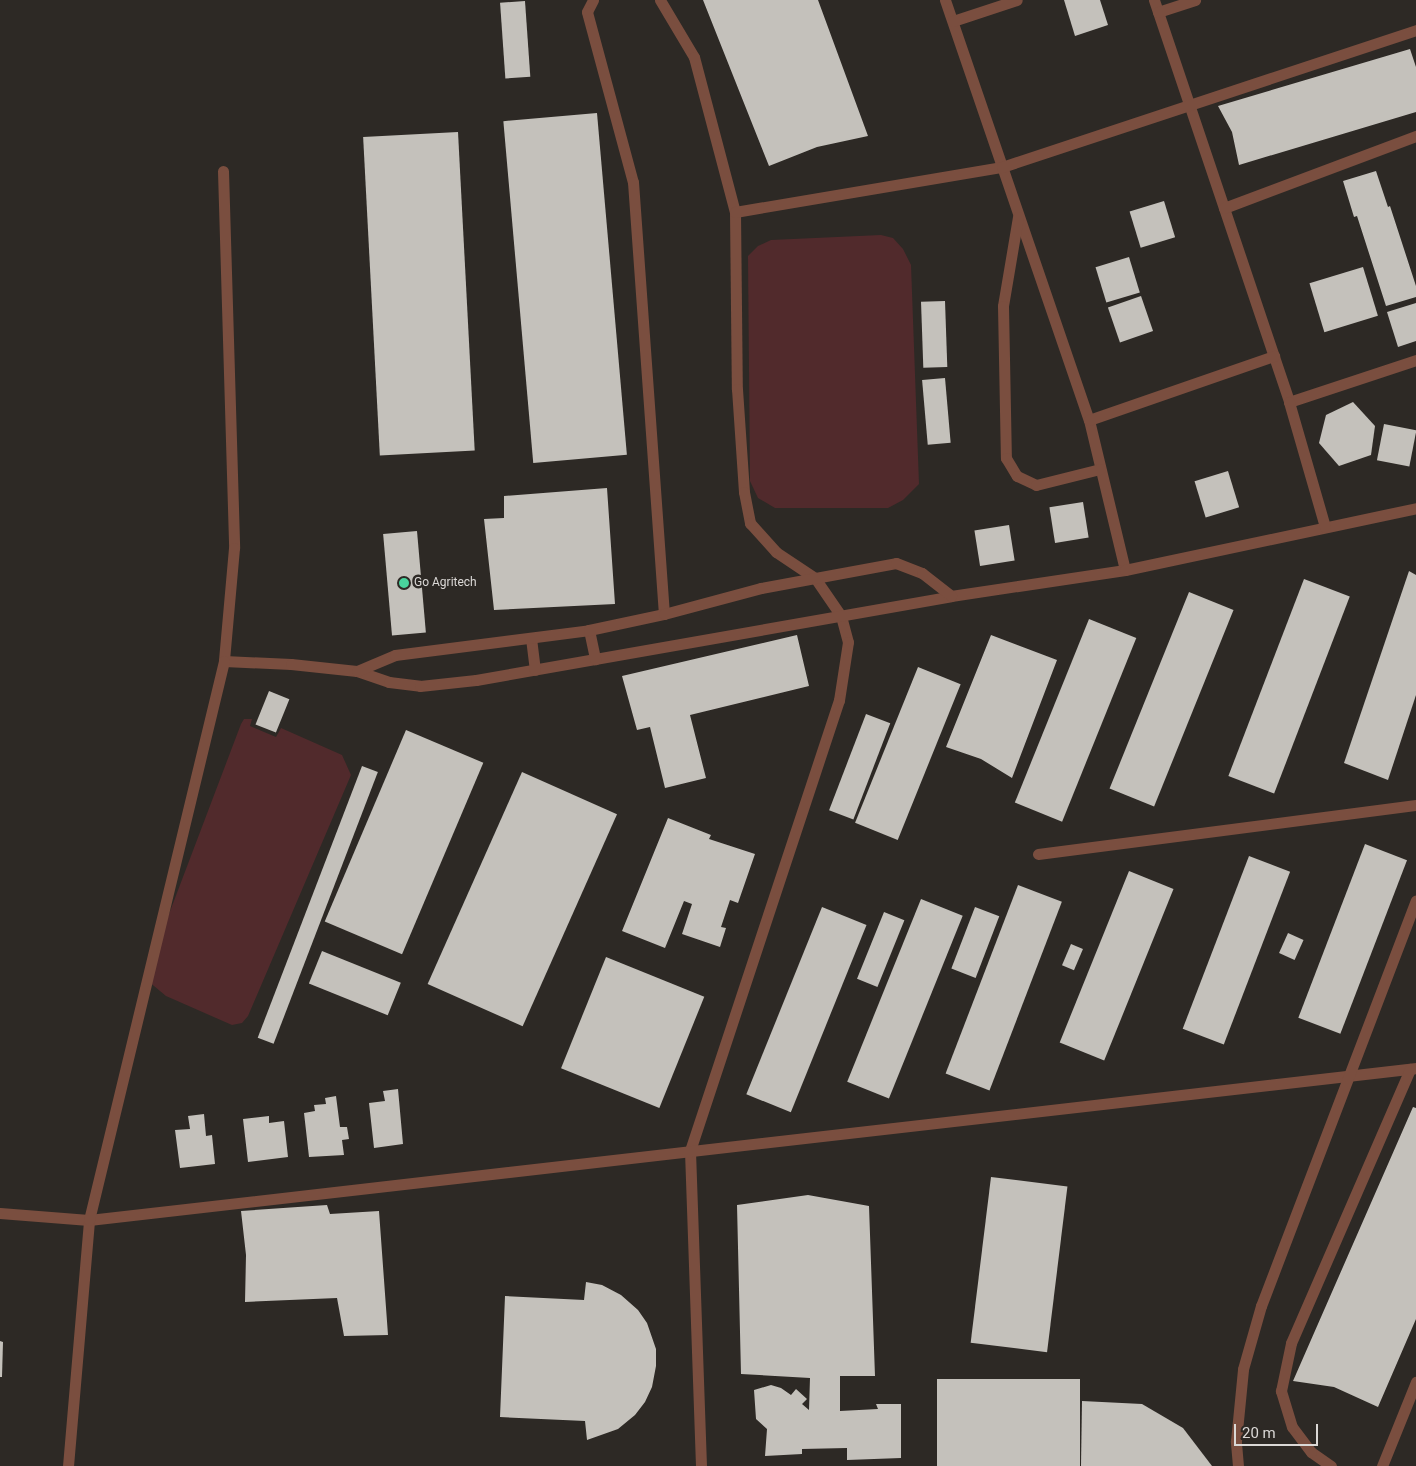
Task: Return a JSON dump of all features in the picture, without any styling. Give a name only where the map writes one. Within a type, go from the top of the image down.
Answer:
[{"type":"lane","points":[[593,0],[587,12],[633,182],[664,614]]},
{"type":"lane","points":[[660,0],[694,57],[735,212],[737,389],[744,492],[750,523],[776,552],[815,578],[841,616],[848,642],[839,700],[690,1151],[701,1466]]},
{"type":"lane","points":[[945,0],[1088,420],[1125,570]]},
{"type":"lane","points":[[953,21],[1017,0]]},
{"type":"lane","points":[[1154,0],[1289,402],[1325,528]]},
{"type":"lane","points":[[1158,12],[1195,0]]},
{"type":"lane","points":[[735,212],[1002,167],[1416,30]]},
{"type":"lane","points":[[1224,208],[1416,136]]},
{"type":"lane","points":[[68,1466],[89,1220],[224,661],[234,548],[223,171]]},
{"type":"lane","points":[[1019,214],[1003,306],[1006,458],[1017,476],[1036,485],[1100,469]]},
{"type":"lane","points":[[1088,420],[1274,356]]},
{"type":"lane","points":[[1289,402],[1416,360]]},
{"type":"lane","points":[[224,661],[291,664],[357,671],[389,682],[420,686],[476,680],[951,596],[1125,570],[1416,508]]},
{"type":"lane","points":[[357,671],[395,655],[589,630],[664,614],[761,588],[896,563],[922,573],[951,596]]},
{"type":"lane","points":[[589,630],[595,659]]},
{"type":"lane","points":[[531,638],[535,670]]},
{"type":"lane","points":[[1038,854],[1416,804]]},
{"type":"lane","points":[[1238,1466],[1236,1442],[1244,1369],[1261,1306],[1416,901]]},
{"type":"lane","points":[[0,1213],[89,1220],[1413,1069]]},
{"type":"lane","points":[[1331,1466],[1311,1452],[1292,1427],[1281,1391],[1291,1343],[1413,1069]]},
{"type":"lane","points":[[1382,1466],[1416,1382]]},
{"type":"shaded area","points":[[881,235],[893,238],[903,249],[911,265],[919,484],[903,500],[888,508],[775,508],[758,498],[750,481],[748,256],[758,246],[771,240]]},
{"type":"shaded area","points":[[244,719],[252,719],[250,726],[276,737],[281,728],[342,755],[351,775],[248,1016],[242,1023],[232,1025],[166,996],[148,981],[150,964]]},
{"type":"building","points":[[703,0],[818,0],[868,136],[817,147],[769,166]]},
{"type":"building","points":[[1064,0],[1100,0],[1108,25],[1075,36]]},
{"type":"building","points":[[525,1],[530,77],[505,79],[500,3]]},
{"type":"building","points":[[1410,49],[1416,67],[1416,112],[1239,165],[1232,132],[1218,106]]},
{"type":"building","points":[[597,113],[627,455],[533,463],[503,121]]},
{"type":"building","points":[[458,132],[475,451],[380,456],[363,137]]},
{"type":"building","points":[[1376,171],[1388,207],[1390,206],[1416,286],[1416,297],[1386,306],[1357,216],[1354,217],[1343,181]]},
{"type":"building","points":[[1164,201],[1175,237],[1141,248],[1130,212]]},
{"type":"building","points":[[1129,257],[1140,292],[1106,303],[1096,267]]},
{"type":"building","points":[[1363,267],[1378,316],[1324,332],[1309,283]]},
{"type":"building","points":[[1141,296],[1153,331],[1120,342],[1108,307]]},
{"type":"building","points":[[945,301],[947,367],[923,368],[921,302]]},
{"type":"building","points":[[1416,303],[1416,341],[1398,347],[1387,312]]},
{"type":"building","points":[[945,378],[951,443],[928,445],[922,380]]},
{"type":"building","points":[[1353,402],[1375,426],[1371,455],[1339,466],[1319,443],[1326,415]]},
{"type":"building","points":[[1384,424],[1416,430],[1409,467],[1377,460]]},
{"type":"building","points":[[1228,471],[1239,507],[1206,518],[1195,481]]},
{"type":"building","points":[[607,488],[615,604],[494,610],[484,519],[504,518],[504,496]]},
{"type":"building","points":[[1083,502],[1089,538],[1055,543],[1049,507]]},
{"type":"building","points":[[1009,525],[1015,561],[980,566],[974,530]]},
{"type":"building","name":"Go Agritech","points":[[417,531],[426,633],[392,636],[383,534]]},
{"type":"building","points":[[1409,571],[1416,575],[1416,695],[1388,780],[1344,763]]},
{"type":"building","points":[[1304,579],[1350,597],[1274,794],[1228,776]]},
{"type":"building","points":[[1189,592],[1234,610],[1154,807],[1110,789]]},
{"type":"building","points":[[1089,619],[1136,638],[1062,822],[1015,803]]},
{"type":"building","points":[[797,635],[809,686],[690,715],[706,778],[665,788],[650,727],[637,730],[622,676]]},
{"type":"building","points":[[991,635],[1057,660],[1012,778],[981,759],[946,747]]},
{"type":"building","points":[[918,667],[961,684],[898,840],[855,823]]},
{"type":"building","points":[[269,691],[289,699],[276,733],[256,724]]},
{"type":"building","points":[[866,714],[890,723],[853,819],[829,810]]},
{"type":"building","points":[[406,730],[483,763],[402,954],[325,921]]},
{"type":"building","points":[[362,766],[378,772],[274,1044],[258,1038]]},
{"type":"building","points":[[522,772],[617,814],[523,1026],[428,984]]},
{"type":"building","points":[[668,818],[711,835],[709,839],[755,854],[738,903],[730,900],[721,927],[726,928],[720,947],[682,934],[692,904],[684,901],[665,948],[622,931]]},
{"type":"building","points":[[1365,844],[1407,860],[1340,1034],[1298,1018]]},
{"type":"building","points":[[1249,856],[1290,872],[1224,1044],[1183,1029]]},
{"type":"building","points":[[1129,871],[1174,889],[1104,1061],[1060,1043]]},
{"type":"building","points":[[1018,885],[1062,902],[989,1090],[946,1074]]},
{"type":"building","points":[[921,899],[963,916],[889,1099],[847,1082]]},
{"type":"building","points":[[822,907],[867,925],[791,1112],[746,1094]]},
{"type":"building","points":[[975,907],[999,916],[976,978],[951,969]]},
{"type":"building","points":[[884,912],[904,920],[877,987],[857,979]]},
{"type":"building","points":[[1288,933],[1304,940],[1295,960],[1279,953]]},
{"type":"building","points":[[1071,944],[1083,949],[1074,970],[1062,965]]},
{"type":"building","points":[[322,951],[401,983],[388,1015],[309,983]]},
{"type":"building","points":[[606,957],[704,997],[659,1108],[561,1068]]},
{"type":"building","points":[[398,1089],[403,1144],[374,1148],[369,1103],[385,1101],[383,1091]]},
{"type":"building","points":[[336,1096],[340,1127],[347,1127],[349,1139],[342,1140],[344,1155],[309,1157],[304,1113],[315,1111],[314,1105],[326,1104],[325,1098]]},
{"type":"building","points":[[1413,1107],[1416,1108],[1416,1319],[1378,1407],[1334,1387],[1293,1381]]},
{"type":"building","points":[[204,1114],[206,1136],[212,1135],[215,1164],[180,1168],[175,1130],[190,1129],[188,1116]]},
{"type":"building","points":[[269,1116],[269,1123],[284,1121],[288,1157],[248,1162],[243,1119]]},
{"type":"building","points":[[991,1177],[1067,1186],[1047,1352],[971,1343]]},
{"type":"building","points":[[808,1195],[869,1206],[875,1376],[840,1376],[840,1411],[878,1409],[876,1404],[901,1404],[901,1458],[847,1460],[847,1448],[802,1449],[802,1454],[765,1456],[767,1429],[756,1419],[754,1390],[771,1385],[781,1388],[791,1395],[796,1389],[807,1399],[802,1404],[809,1410],[810,1378],[741,1374],[737,1205]]},
{"type":"building","points":[[327,1205],[330,1214],[379,1211],[388,1335],[344,1336],[337,1298],[245,1302],[246,1255],[241,1211]]},
{"type":"building","points":[[586,1282],[602,1285],[621,1295],[638,1310],[647,1323],[656,1349],[656,1366],[652,1387],[645,1402],[635,1415],[618,1429],[587,1440],[585,1421],[500,1417],[505,1296],[584,1300]]},
{"type":"building","points":[[0,1341],[3,1342],[2,1377],[0,1377]]},
{"type":"building","points":[[937,1379],[1080,1379],[1080,1466],[937,1466]]},
{"type":"building","points":[[1082,1401],[1142,1404],[1183,1428],[1212,1466],[1081,1466]]},
{"type":"place","name":"Go Agritech","points":[[404,583]]}]
